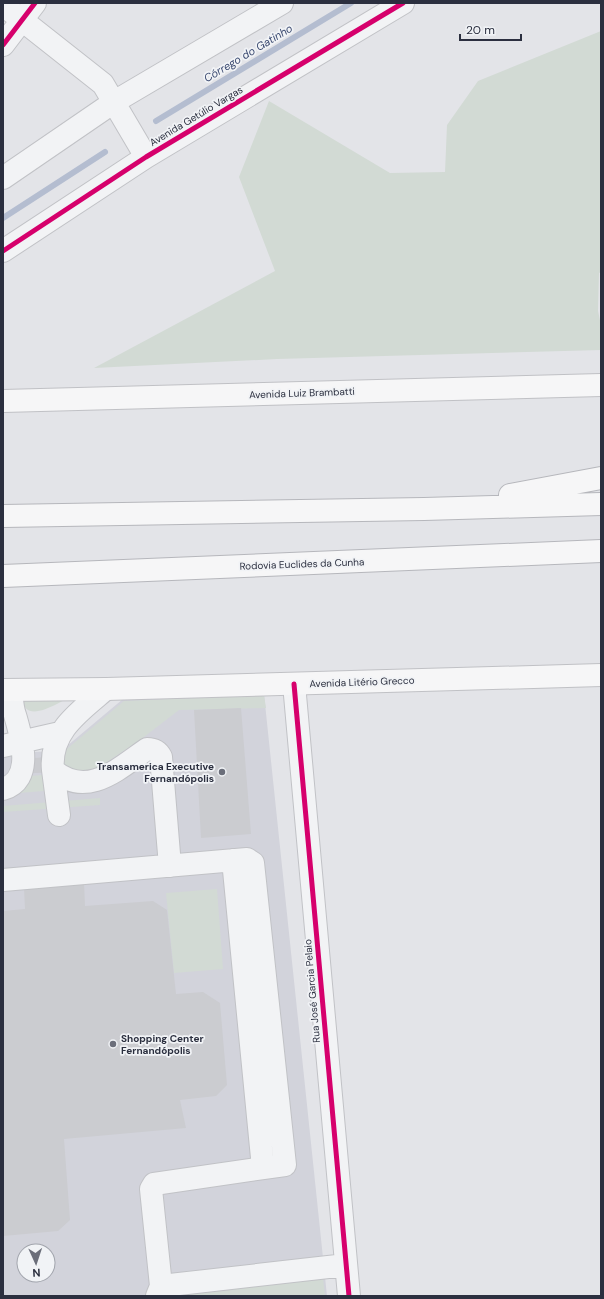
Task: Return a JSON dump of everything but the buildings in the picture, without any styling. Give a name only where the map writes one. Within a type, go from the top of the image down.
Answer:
[{"type":"main road","name":"Avenida Luiz Brambatti","points":[[3,401],[601,385]]},
{"type":"main road","points":[[424,509],[556,488],[601,478]]},
{"type":"main road","points":[[3,516],[424,509],[601,504]]},
{"type":"main road","name":"Rodovia Euclides da Cunha","points":[[3,576],[601,551]]},
{"type":"main road","name":"Avenida Litério Grecco","points":[[7,690],[106,689],[601,675]]},
{"type":"street","points":[[3,178],[114,102],[281,3]]},
{"type":"street","name":"Avenida Getúlio Vargas","points":[[3,251],[146,157],[403,3]]},
{"type":"street","points":[[3,5],[29,11],[103,84],[146,157]]},
{"type":"street","points":[[3,45],[29,11]]},
{"type":"street","name":"Rua José Garcia Pelaio","points":[[294,684],[349,1296]]},
{"type":"street","points":[[59,815],[51,757],[54,745],[60,733],[82,710],[106,689]]},
{"type":"street","points":[[3,789],[14,783],[20,776],[22,765],[13,743],[14,713],[7,690]]},
{"type":"street","points":[[13,743],[60,733]]},
{"type":"street","points":[[53,770],[59,776],[69,780],[92,782],[109,775],[147,749],[153,749],[158,752],[161,757],[170,866]]},
{"type":"street","points":[[3,880],[247,859],[253,863],[285,1164],[284,1166],[154,1184],[151,1189],[159,1291],[346,1265]]},
{"type":"shaded area","points":[[601,31],[601,272],[599,273],[598,311],[601,325],[601,350],[277,359],[94,368],[275,271],[239,177],[269,101],[390,173],[445,172],[447,125],[478,81]]},
{"type":"shaded area","points":[[76,693],[54,705],[37,711],[30,711],[25,707],[23,699]]},
{"type":"shaded area","points":[[264,694],[327,1296],[3,1296],[3,753],[61,751],[123,699]]},
{"type":"shaded area","points":[[264,695],[266,708],[179,710],[140,740],[86,776],[78,775],[63,764],[62,753],[124,701]]},
{"type":"shaded area","points":[[43,775],[56,790],[19,793],[30,782],[30,776]]},
{"type":"shaded area","points":[[100,798],[100,805],[3,812],[3,806]]},
{"type":"shaded area","points":[[217,889],[223,969],[174,973],[166,893]]},
{"type":"shaded area","points":[[322,1269],[325,1296],[171,1296],[170,1286]]},
{"type":"waterway","name":"Córrego do Gatinho","points":[[156,121],[351,3]]},
{"type":"waterway","name":"Córrego do Gatinho","points":[[3,218],[105,152]]},
{"type":"cycle path","points":[[3,45],[35,3]]},
{"type":"cycle path","points":[[3,251],[146,157],[403,3]]},
{"type":"cycle path","points":[[294,684],[349,1296]]},
{"type":"place","name":"Transamerica Executive Fernandópolis","points":[[222,772]]},
{"type":"place","name":"Shopping Center Fernandópolis","points":[[113,1044]]}]
